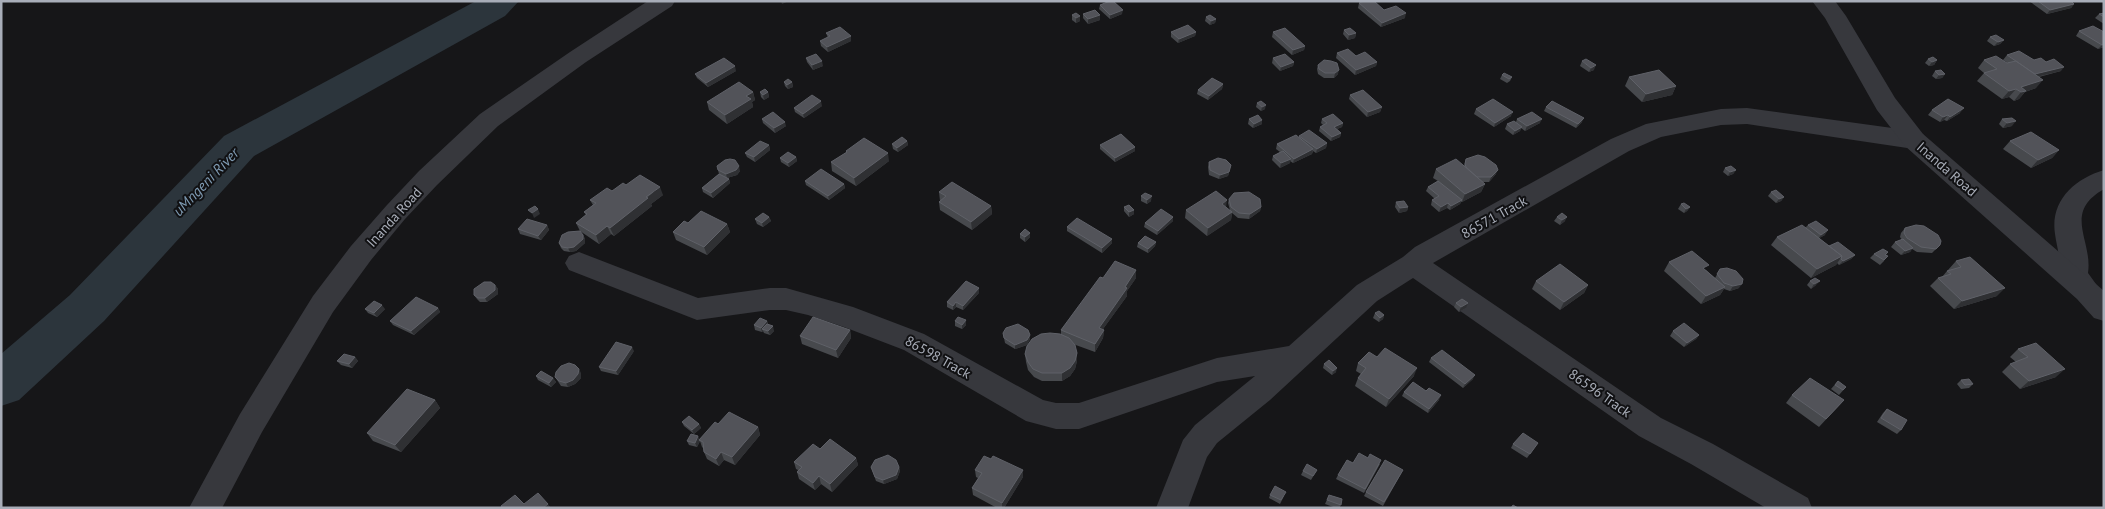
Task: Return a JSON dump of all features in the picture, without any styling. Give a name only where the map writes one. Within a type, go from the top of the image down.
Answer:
[{"type":"street","name":"Inanda Road","points":[[205,508],[251,423],[323,304],[396,212],[428,178],[489,120],[578,56],[664,1]]},
{"type":"street","name":"Inanda Road","points":[[1823,1],[1835,16],[1886,104],[1914,140],[2095,301]]},
{"type":"street","name":"86571 Track","points":[[1172,508],[1194,450],[1206,434],[1260,391],[1367,293],[1426,254],[1620,145],[1655,130],[1721,116],[1748,116],[1914,140]]},
{"type":"street","points":[[2095,301],[2074,276],[2076,268],[2068,229],[2069,214],[2073,200],[2085,187],[2104,179]]},
{"type":"street","name":"86598 Track","points":[[579,263],[697,309],[770,299],[786,299],[817,306],[914,342],[1037,412],[1056,416],[1079,416],[1217,370],[1296,357]]},
{"type":"street","name":"86596 Track","points":[[1413,264],[1650,427],[1702,454],[1796,508]]},
{"type":"building","points":[[1113,1],[1123,10],[1110,15],[1100,5]]},
{"type":"building","points":[[1374,1],[1384,10],[1396,6],[1406,13],[1382,23],[1359,3]]},
{"type":"building","points":[[2038,1],[2071,1],[2074,4],[2050,10]]},
{"type":"building","points":[[1095,10],[1100,15],[1088,19],[1083,14]]},
{"type":"building","points":[[1076,13],[1080,16],[1076,18],[1072,15]]},
{"type":"building","points":[[1210,15],[1216,19],[1211,21],[1206,17]]},
{"type":"building","points":[[1188,25],[1196,32],[1179,39],[1171,32]]},
{"type":"building","points":[[2093,26],[2104,32],[2104,44],[2102,45],[2079,31]]},
{"type":"building","points":[[840,27],[851,36],[827,47],[820,41],[830,36],[826,33]]},
{"type":"building","points":[[1285,28],[1305,46],[1293,50],[1273,32]]},
{"type":"building","points":[[1350,28],[1356,33],[1349,35],[1344,30]]},
{"type":"building","points":[[1996,35],[2004,40],[1998,42],[1990,37]]},
{"type":"building","points":[[1348,49],[1356,56],[1365,52],[1377,62],[1356,70],[1337,53]]},
{"type":"building","points":[[2019,51],[2034,60],[2041,58],[2046,62],[2054,59],[2064,67],[2035,74],[2007,55]]},
{"type":"building","points":[[816,54],[822,61],[812,65],[806,58]]},
{"type":"building","points":[[1285,54],[1294,62],[1281,67],[1273,58]]},
{"type":"building","points":[[1996,56],[2007,63],[2016,61],[2043,80],[2021,87],[2026,91],[2021,92],[2016,89],[2009,91],[1984,73],[1997,69],[1984,60]]},
{"type":"building","points":[[1933,57],[1937,60],[1932,62],[1928,59]]},
{"type":"building","points":[[724,58],[735,66],[706,83],[695,74]]},
{"type":"building","points":[[1586,59],[1596,65],[1591,68],[1582,61]]},
{"type":"building","points":[[1324,60],[1337,63],[1339,70],[1335,73],[1325,73],[1319,69],[1318,65]]},
{"type":"building","points":[[1659,70],[1676,86],[1646,94],[1629,77]]},
{"type":"building","points":[[1941,70],[1945,74],[1939,75],[1935,71]]},
{"type":"building","points":[[1504,73],[1512,77],[1509,79],[1502,75]]},
{"type":"building","points":[[1212,78],[1223,84],[1209,96],[1198,90]]},
{"type":"building","points":[[788,79],[792,82],[787,85],[784,82]]},
{"type":"building","points":[[739,82],[753,92],[746,96],[751,99],[725,115],[707,102]]},
{"type":"building","points":[[765,89],[768,92],[763,95],[760,92]]},
{"type":"building","points":[[1363,90],[1382,107],[1368,112],[1350,95]]},
{"type":"building","points":[[812,95],[821,101],[803,114],[794,108]]},
{"type":"building","points":[[1493,99],[1513,112],[1495,123],[1476,109]]},
{"type":"building","points":[[1948,99],[1964,108],[1950,117],[1948,115],[1943,117],[1932,110]]},
{"type":"building","points":[[1261,101],[1266,105],[1262,107],[1257,103]]},
{"type":"building","points":[[1552,101],[1584,118],[1578,124],[1546,107]]},
{"type":"building","points":[[773,112],[785,122],[774,128],[762,119]]},
{"type":"building","points":[[1532,112],[1542,119],[1527,126],[1517,119]]},
{"type":"building","points":[[1333,114],[1343,123],[1334,127],[1341,133],[1332,137],[1320,127],[1327,123],[1322,119]]},
{"type":"building","points":[[1258,115],[1262,120],[1254,124],[1249,119]]},
{"type":"building","points":[[2012,118],[2016,121],[2007,123],[2002,119]]},
{"type":"building","points":[[1514,121],[1522,127],[1515,131],[1507,124]]},
{"type":"building","points":[[1309,130],[1327,143],[1317,149],[1299,136]]},
{"type":"building","points":[[2031,132],[2059,150],[2038,160],[2010,141]]},
{"type":"building","points":[[1121,134],[1135,147],[1115,158],[1100,145]]},
{"type":"building","points":[[1296,135],[1313,149],[1294,159],[1277,144]]},
{"type":"building","points":[[902,137],[907,141],[897,148],[892,144]]},
{"type":"building","points":[[864,138],[888,153],[854,178],[831,162]]},
{"type":"building","points":[[760,141],[769,145],[754,157],[745,153]]},
{"type":"building","points":[[1283,151],[1291,159],[1281,163],[1273,156]]},
{"type":"building","points":[[788,152],[796,157],[788,163],[780,158]]},
{"type":"building","points":[[1478,155],[1485,157],[1496,165],[1498,170],[1491,177],[1477,177],[1466,167],[1466,159]]},
{"type":"building","points":[[1218,158],[1226,160],[1231,165],[1229,172],[1220,175],[1210,170],[1209,162]]},
{"type":"building","points":[[730,159],[735,160],[739,166],[736,170],[726,174],[718,170],[717,166]]},
{"type":"building","points":[[1456,159],[1485,184],[1465,194],[1436,169]]},
{"type":"building","points":[[1731,166],[1736,170],[1730,172],[1725,168]]},
{"type":"building","points":[[821,169],[844,184],[828,196],[805,181]]},
{"type":"building","points":[[719,174],[729,179],[711,193],[702,188]]},
{"type":"building","points":[[640,175],[660,187],[610,228],[607,226],[596,235],[576,223],[587,214],[584,212],[596,203],[590,200],[607,188],[612,191],[623,183],[626,185]]},
{"type":"building","points":[[1438,181],[1462,200],[1451,206],[1448,203],[1441,207],[1432,200],[1439,196],[1428,187]]},
{"type":"building","points":[[952,182],[991,206],[971,222],[939,202],[946,196],[939,192]]},
{"type":"building","points":[[1776,190],[1784,197],[1779,199],[1771,192]]},
{"type":"building","points":[[1216,191],[1227,200],[1222,204],[1232,212],[1208,228],[1186,210]]},
{"type":"building","points":[[1249,192],[1260,199],[1261,207],[1250,214],[1239,213],[1231,207],[1229,199],[1234,193]]},
{"type":"building","points":[[1145,193],[1152,196],[1147,200],[1141,196]]},
{"type":"building","points":[[1404,201],[1408,207],[1400,208],[1396,202]]},
{"type":"building","points":[[1684,203],[1690,207],[1686,209],[1681,204]]},
{"type":"building","points":[[1129,205],[1134,210],[1129,212],[1124,207]]},
{"type":"building","points":[[535,206],[538,209],[532,213],[528,210]]},
{"type":"building","points":[[1161,209],[1173,217],[1158,231],[1145,223]]},
{"type":"building","points":[[701,211],[727,224],[704,247],[673,232],[684,221],[688,223]]},
{"type":"building","points":[[763,213],[769,217],[762,223],[755,219]]},
{"type":"building","points":[[1562,213],[1567,217],[1562,220],[1557,217]]},
{"type":"building","points":[[1077,218],[1112,239],[1102,248],[1067,227]]},
{"type":"building","points":[[527,219],[547,225],[538,236],[518,229]]},
{"type":"building","points":[[1816,221],[1828,230],[1821,235],[1808,225]]},
{"type":"building","points":[[1802,225],[1842,256],[1817,269],[1777,237]]},
{"type":"building","points":[[1916,225],[1924,226],[1938,235],[1941,241],[1936,249],[1921,247],[1907,238],[1904,233],[1905,228]]},
{"type":"building","points":[[1025,229],[1030,233],[1025,237],[1020,234]]},
{"type":"building","points":[[580,231],[583,239],[574,247],[562,247],[559,243],[562,235],[568,232]]},
{"type":"building","points":[[1145,236],[1156,242],[1148,249],[1138,243]]},
{"type":"building","points":[[1903,239],[1913,248],[1905,251],[1895,242]]},
{"type":"building","points":[[1838,242],[1855,255],[1843,261],[1841,259],[1842,256],[1829,246]]},
{"type":"building","points":[[1883,249],[1888,252],[1885,255],[1888,256],[1884,260],[1874,254]]},
{"type":"building","points":[[1692,251],[1709,265],[1703,268],[1725,287],[1706,296],[1669,262]]},
{"type":"building","points":[[1970,257],[2005,288],[1962,301],[1938,278],[1951,274],[1947,271],[1961,267],[1956,261]]},
{"type":"building","points":[[1115,261],[1136,270],[1125,287],[1127,288],[1099,328],[1104,330],[1095,344],[1061,330],[1100,277],[1103,278]]},
{"type":"building","points":[[1560,264],[1588,285],[1564,302],[1536,281]]},
{"type":"building","points":[[1727,268],[1736,271],[1743,279],[1742,284],[1733,286],[1724,283],[1717,274],[1720,269]]},
{"type":"building","points":[[1815,278],[1820,281],[1814,284],[1810,281]]},
{"type":"building","points":[[966,281],[979,288],[963,306],[956,302],[953,306],[947,302]]},
{"type":"building","points":[[484,282],[491,282],[495,285],[495,290],[485,298],[478,298],[474,295],[474,289]]},
{"type":"building","points":[[416,297],[438,308],[411,331],[390,321]]},
{"type":"building","points":[[1462,299],[1468,303],[1461,307],[1456,303]]},
{"type":"building","points":[[374,301],[382,305],[374,313],[365,309]]},
{"type":"building","points":[[1379,311],[1384,315],[1380,318],[1375,313]]},
{"type":"building","points":[[813,317],[850,330],[836,350],[800,336]]},
{"type":"building","points":[[958,317],[966,320],[962,325],[955,321]]},
{"type":"building","points":[[760,318],[767,321],[761,328],[754,325]]},
{"type":"building","points":[[1684,323],[1699,335],[1687,343],[1673,331]]},
{"type":"building","points":[[767,324],[773,326],[768,331],[762,329]]},
{"type":"building","points":[[1018,324],[1028,330],[1030,335],[1027,340],[1015,345],[1004,338],[1003,333],[1006,328]]},
{"type":"building","points":[[1041,334],[1060,334],[1069,338],[1075,345],[1077,353],[1075,361],[1070,368],[1062,373],[1042,373],[1033,369],[1025,354],[1027,346],[1032,339]]},
{"type":"building","points":[[616,342],[632,347],[616,371],[599,367]]},
{"type":"building","points":[[2036,343],[2065,369],[2029,381],[2010,364],[2028,357],[2018,349]]},
{"type":"building","points":[[1385,348],[1417,368],[1389,399],[1358,378],[1366,368],[1358,363],[1369,352],[1377,357]]},
{"type":"building","points":[[1442,350],[1475,375],[1465,384],[1431,358]]},
{"type":"building","points":[[344,354],[355,357],[349,364],[337,361]]},
{"type":"building","points":[[1329,360],[1337,368],[1333,371],[1324,364]]},
{"type":"building","points":[[569,363],[579,369],[578,374],[573,380],[566,383],[559,381],[555,377],[556,372],[561,366]]},
{"type":"building","points":[[541,371],[553,378],[549,383],[536,376]]},
{"type":"building","points":[[1810,378],[1844,400],[1826,419],[1792,395]]},
{"type":"building","points":[[1969,379],[1973,384],[1965,385],[1961,380]]},
{"type":"building","points":[[1838,381],[1846,387],[1843,390],[1835,385]]},
{"type":"building","points":[[1413,382],[1426,391],[1429,388],[1441,395],[1429,409],[1404,392]]},
{"type":"building","points":[[407,389],[435,400],[395,445],[367,433]]},
{"type":"building","points":[[1887,409],[1907,420],[1901,430],[1881,418]]},
{"type":"building","points":[[729,412],[758,427],[732,457],[721,452],[716,459],[704,452],[703,442],[699,440],[715,422],[718,424]]},
{"type":"building","points":[[689,416],[699,424],[692,430],[682,422]]},
{"type":"building","points":[[1523,433],[1538,443],[1530,454],[1513,444]]},
{"type":"building","points":[[691,434],[698,436],[695,443],[687,441]]},
{"type":"building","points":[[830,439],[856,458],[830,484],[819,476],[813,483],[797,472],[802,467],[794,462],[813,444],[820,449]]},
{"type":"building","points":[[1359,453],[1368,458],[1370,454],[1381,460],[1365,489],[1338,475],[1347,460],[1353,463]]},
{"type":"building","points":[[888,455],[896,460],[899,467],[896,475],[883,480],[875,477],[871,467],[875,460]]},
{"type":"building","points":[[984,456],[991,459],[993,456],[1023,470],[1002,503],[972,488],[982,473],[975,470]]},
{"type":"building","points":[[1385,460],[1403,470],[1384,502],[1366,492]]},
{"type":"building","points":[[1307,464],[1317,470],[1313,476],[1303,471]]},
{"type":"building","points":[[1275,486],[1286,492],[1281,500],[1270,495]]},
{"type":"building","points":[[538,493],[548,504],[543,508],[502,508],[501,506],[515,495],[524,504]]},
{"type":"building","points":[[1329,495],[1342,499],[1341,505],[1327,500]]},
{"type":"waterway","name":"uMngeni River","points":[[1,385],[87,308],[239,146],[492,8],[500,1]]}]
